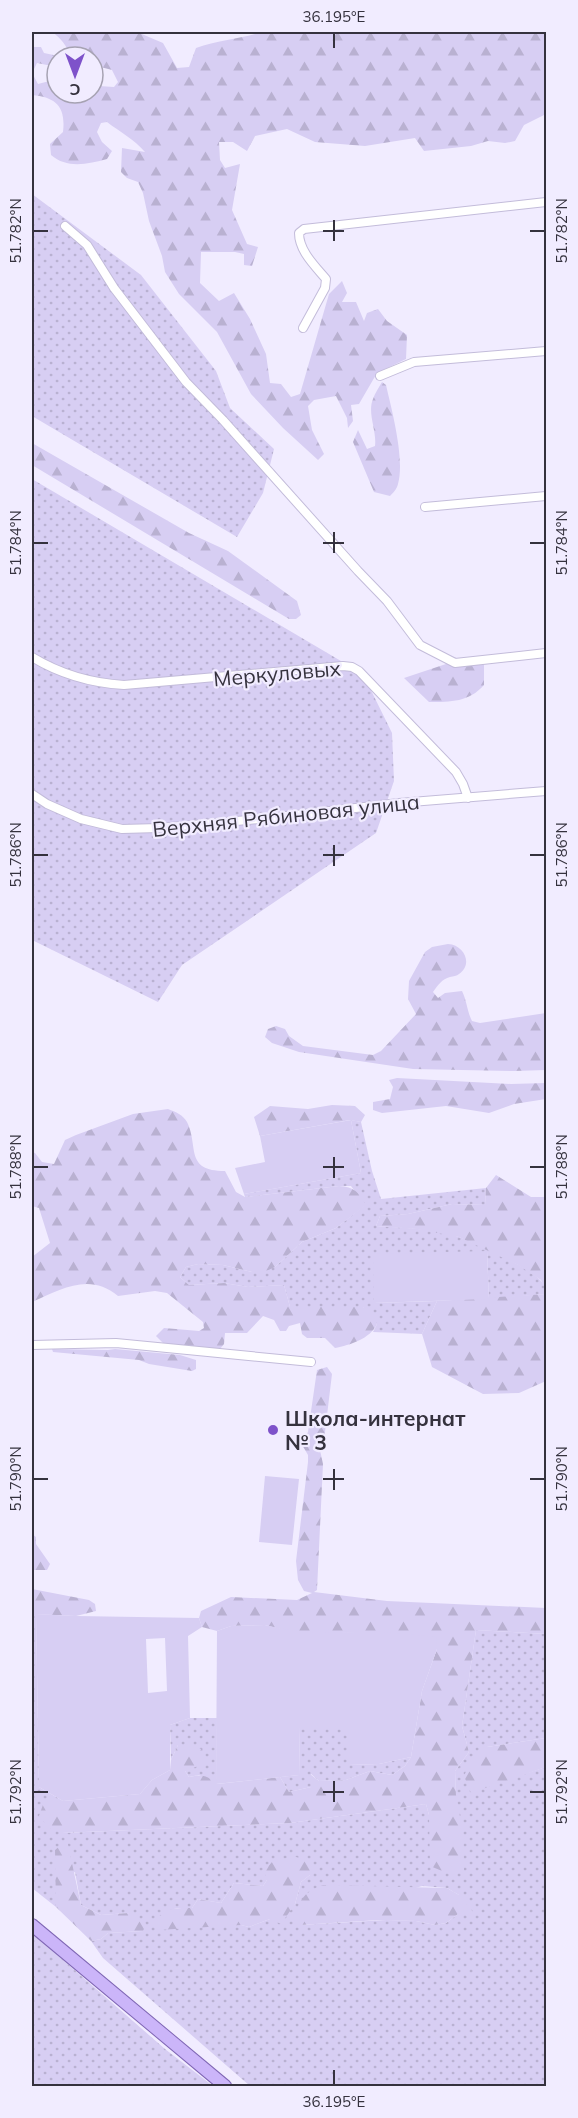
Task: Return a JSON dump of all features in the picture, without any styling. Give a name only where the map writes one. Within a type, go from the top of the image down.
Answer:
[{"type":"main road","points":[[32,1925],[225,2086]]},
{"type":"street","points":[[303,328],[326,288],[326,279],[298,241],[298,233],[304,229],[546,202]]},
{"type":"street","points":[[65,226],[87,245],[114,288],[186,382],[387,601],[420,645],[455,663],[546,653]]},
{"type":"street","points":[[380,376],[414,362],[546,351]]},
{"type":"street","points":[[425,507],[546,496]]},
{"type":"street","name":"Меркуловых","points":[[32,657],[69,675],[124,685],[352,667],[359,671],[456,772],[468,798]]},
{"type":"street","name":"Верхняя Рябиновая улица","points":[[32,794],[47,804],[81,819],[122,829],[181,826],[399,803],[546,791]]},
{"type":"street","points":[[32,1345],[116,1343],[311,1362]]},
{"type":"green space","points":[[52,32],[137,32],[163,43],[177,68],[189,67],[196,48],[262,32],[546,32],[546,114],[524,125],[515,141],[505,143],[488,141],[471,146],[424,151],[415,138],[365,146],[315,142],[287,129],[255,136],[247,151],[233,142],[219,142],[220,160],[225,168],[240,164],[232,210],[247,244],[258,247],[252,266],[244,265],[244,254],[201,252],[200,283],[219,301],[234,293],[250,319],[266,354],[270,383],[281,384],[291,397],[300,394],[329,294],[342,281],[347,293],[342,302],[356,302],[364,321],[367,313],[378,309],[387,321],[407,335],[406,359],[377,373],[359,404],[351,405],[353,421],[348,428],[347,418],[336,396],[314,400],[308,406],[312,430],[324,454],[318,460],[251,394],[217,332],[179,294],[165,272],[143,193],[138,182],[127,178],[121,172],[122,148],[145,152],[132,139],[107,122],[101,123],[97,132],[102,142],[112,151],[107,159],[71,164],[57,159],[51,155],[50,144],[63,132],[64,123],[58,105],[105,105],[105,86],[114,87],[118,82],[112,70],[105,68],[105,45],[65,45]]},
{"type":"green space","points":[[32,47],[41,47],[45,53],[45,65],[37,63],[32,73]]},
{"type":"green space","points":[[32,73],[38,84],[45,82],[45,97],[32,95]]},
{"type":"green space","points":[[32,194],[141,275],[216,371],[230,408],[274,449],[263,493],[237,537],[32,416]]},
{"type":"green space","points":[[382,382],[386,385],[397,435],[400,462],[397,486],[390,496],[374,492],[353,442],[358,430],[367,449],[375,446],[371,404]]},
{"type":"green space","points":[[32,443],[189,533],[228,551],[297,601],[301,615],[296,619],[289,619],[32,465]]},
{"type":"green space","points":[[32,479],[363,674],[392,733],[394,781],[376,833],[182,965],[158,1002],[32,940]]},
{"type":"green space","points":[[476,658],[484,665],[484,685],[472,695],[459,700],[429,702],[404,678],[452,662]]},
{"type":"green space","points":[[454,945],[463,952],[466,966],[458,975],[442,981],[433,992],[438,998],[445,993],[462,991],[472,1021],[480,1023],[546,1013],[546,1070],[413,1069],[299,1052],[272,1043],[265,1037],[268,1029],[276,1026],[285,1029],[289,1036],[303,1046],[373,1055],[381,1051],[416,1014],[408,999],[409,981],[425,952],[432,947]]},
{"type":"green space","points":[[397,1078],[511,1084],[546,1083],[546,1099],[514,1104],[489,1113],[446,1106],[382,1113],[373,1110],[373,1102],[390,1099],[393,1087],[389,1080]]},
{"type":"green space","points":[[332,1105],[355,1106],[365,1115],[361,1122],[350,1120],[260,1136],[254,1117],[270,1106],[308,1109]]},
{"type":"green space","points":[[168,1109],[179,1114],[187,1122],[198,1162],[203,1167],[212,1170],[225,1171],[236,1192],[245,1197],[339,1186],[356,1191],[366,1205],[336,1228],[302,1242],[275,1267],[264,1272],[252,1272],[223,1265],[198,1264],[186,1267],[180,1277],[189,1285],[224,1283],[248,1287],[284,1285],[290,1307],[363,1307],[374,1313],[377,1324],[370,1334],[353,1343],[335,1348],[325,1338],[307,1338],[302,1334],[300,1323],[289,1326],[286,1331],[280,1331],[274,1320],[263,1316],[247,1333],[225,1333],[224,1344],[220,1349],[164,1344],[156,1336],[164,1328],[199,1331],[204,1328],[203,1322],[167,1293],[155,1291],[118,1296],[97,1285],[86,1284],[65,1288],[32,1302],[32,1257],[50,1243],[39,1208],[32,1206],[32,1152],[42,1162],[54,1164],[65,1140],[133,1114]]},
{"type":"green space","points":[[351,1120],[361,1122],[381,1199],[486,1188],[485,1205],[452,1204],[408,1214],[380,1216],[376,1226],[428,1230],[459,1237],[527,1270],[542,1282],[546,1294],[489,1299],[487,1251],[374,1303],[437,1301],[422,1334],[373,1332],[377,1324],[363,1307],[290,1307],[284,1285],[248,1287],[224,1283],[189,1285],[180,1277],[186,1267],[198,1264],[223,1265],[252,1272],[275,1267],[302,1242],[336,1228],[365,1205],[351,1186],[245,1197],[244,1194],[361,1173]]},
{"type":"green space","points":[[351,1120],[361,1173],[244,1194],[235,1168],[265,1162],[260,1136]]},
{"type":"green space","points":[[496,1175],[531,1197],[546,1197],[546,1290],[541,1280],[518,1265],[459,1237],[416,1229],[376,1226],[380,1216],[408,1214],[452,1204],[485,1205],[486,1188]]},
{"type":"green space","points":[[487,1251],[489,1299],[374,1303],[373,1254]]},
{"type":"green space","points":[[546,1294],[546,1381],[519,1393],[483,1394],[432,1367],[422,1334],[437,1301]]},
{"type":"green space","points":[[52,1349],[115,1349],[180,1355],[196,1360],[196,1369],[192,1371],[149,1364],[139,1360],[53,1352]]},
{"type":"green space","points":[[327,1367],[332,1374],[325,1432],[320,1450],[323,1464],[317,1590],[314,1592],[387,1601],[546,1608],[546,1634],[476,1630],[462,1726],[469,1752],[455,1771],[456,1795],[463,1833],[464,1871],[447,1873],[430,1866],[429,1815],[426,1804],[290,1823],[62,1833],[49,1828],[39,1816],[45,1799],[63,1801],[140,1794],[152,1780],[170,1770],[171,1760],[178,1745],[202,1749],[206,1763],[185,1771],[189,1777],[204,1776],[217,1784],[280,1777],[289,1792],[311,1787],[310,1774],[319,1781],[346,1780],[370,1771],[392,1775],[405,1766],[411,1757],[422,1691],[437,1649],[369,1632],[313,1634],[265,1625],[231,1626],[217,1631],[202,1627],[199,1618],[201,1611],[231,1597],[297,1600],[312,1593],[304,1591],[298,1580],[296,1561],[308,1462],[308,1455],[301,1443],[308,1432],[317,1370]]},
{"type":"green space","points":[[265,1476],[299,1479],[292,1545],[259,1542]]},
{"type":"green space","points":[[32,1534],[36,1537],[36,1544],[50,1564],[47,1570],[32,1570]]},
{"type":"green space","points":[[32,1589],[89,1600],[95,1604],[96,1611],[76,1616],[32,1614]]},
{"type":"green space","points":[[32,1614],[36,1614],[39,1787],[63,1801],[63,1833],[290,1823],[426,1804],[429,1815],[456,1795],[455,1771],[469,1752],[462,1726],[476,1630],[546,1634],[546,1738],[487,1747],[521,1775],[546,1767],[546,2086],[250,2086],[103,1958],[91,1941],[101,1939],[108,1933],[143,1931],[128,1913],[101,1915],[81,1905],[75,1872],[56,1882],[56,1907],[32,1888]],"holes":[[[310,1875],[301,1882],[295,1904],[270,1919],[249,1927],[174,1908],[192,1908],[198,1899],[221,1903],[234,1883],[263,1886],[267,1880]],[[422,1886],[447,1888],[459,1895],[458,1914],[446,1923],[435,1925],[416,1921],[386,1920],[300,1925]]]},
{"type":"green space","points":[[36,1614],[199,1618],[202,1627],[188,1636],[190,1718],[170,1725],[170,1770],[152,1780],[140,1794],[63,1801],[39,1787]],"holes":[[[165,1638],[167,1691],[148,1693],[146,1639]]]},
{"type":"green space","points":[[265,1625],[304,1632],[383,1632],[436,1637],[437,1649],[422,1691],[411,1757],[379,1764],[348,1765],[348,1727],[300,1727],[299,1775],[216,1784],[217,1631],[231,1626]]},
{"type":"green space","points":[[190,1718],[217,1718],[216,1784],[199,1775],[189,1777],[185,1771],[178,1745],[171,1760],[170,1725]]},
{"type":"green space","points":[[300,1727],[348,1727],[349,1765],[379,1764],[411,1757],[405,1766],[392,1775],[370,1771],[346,1780],[319,1781],[311,1774],[311,1787],[289,1792],[280,1777],[299,1775]]},
{"type":"green space","points":[[546,1738],[546,1767],[471,1793],[464,1776],[471,1760],[487,1747]]},
{"type":"green space","points":[[67,1840],[81,1905],[101,1915],[128,1913],[146,1924],[143,1931],[108,1933],[101,1939],[91,1941],[56,1907],[55,1850]]},
{"type":"green space","points":[[296,1857],[313,1862],[310,1875],[301,1882],[295,1904],[281,1924],[270,1919],[249,1927],[241,1925],[158,1930],[153,1926],[164,1912],[192,1908],[198,1899],[221,1903],[234,1883],[263,1886],[267,1880],[264,1870],[274,1860]]},
{"type":"green space","points":[[323,1885],[447,1888],[459,1895],[474,1913],[458,1914],[446,1923],[435,1925],[416,1921],[379,1920],[300,1925],[293,1921],[306,1894]]},
{"type":"green space","points":[[32,1933],[165,2049],[213,2086],[32,2086]]},
{"type":"place","name":"Школа-интернат № 3","points":[[273,1430]]}]
